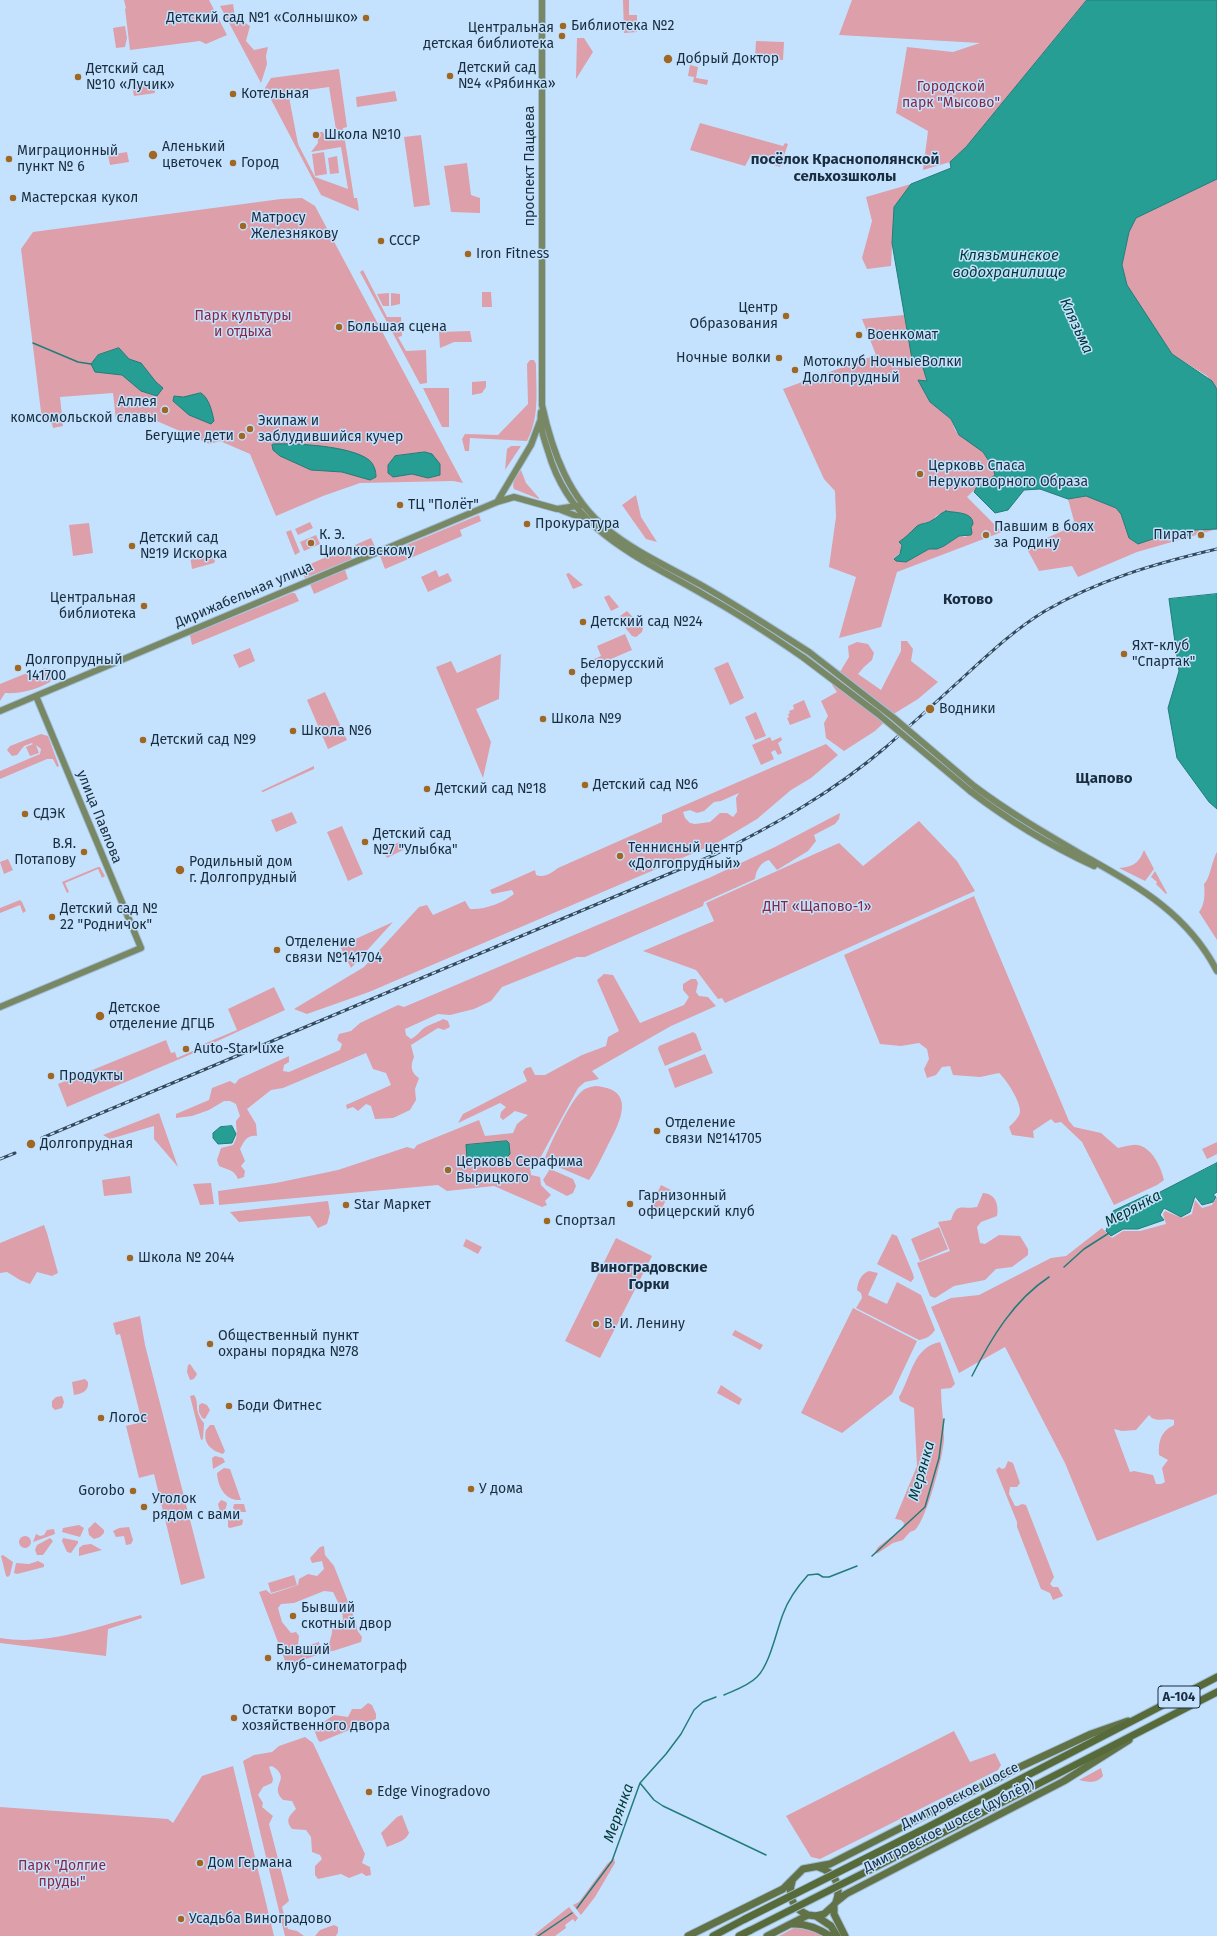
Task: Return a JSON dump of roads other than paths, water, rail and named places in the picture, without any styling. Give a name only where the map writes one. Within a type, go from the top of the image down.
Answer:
[{"type":"highway","name":"Дмитровское шоссе","points":[[713,1936],[920,1831],[1217,1677]]},
{"type":"highway","name":"Дмитровское шоссе","points":[[739,1936],[926,1842],[1217,1692]]},
{"type":"main road","name":"проспект Пацаева","points":[[542,0],[542,405],[540,417],[550,459],[560,483],[575,507],[590,523],[616,545],[729,609],[804,658],[884,718],[972,788]]},
{"type":"main road","name":"проспект Пацаева","points":[[542,405],[547,430],[562,469],[583,505],[597,520],[616,536],[716,594],[809,652],[888,713],[972,788]]},
{"type":"main road","points":[[497,502],[532,442],[538,430],[540,417]]},
{"type":"main road","points":[[507,486],[514,497],[578,516],[590,523]]},
{"type":"main road","name":"Дирижабельная улица","points":[[0,711],[497,502],[514,497]]},
{"type":"main road","points":[[557,509],[583,505]]},
{"type":"main road","name":"улица Павлова","points":[[0,1006],[140,948],[36,696]]},
{"type":"main road","points":[[972,788],[1018,818],[1126,880],[1169,910],[1207,952],[1217,971]]},
{"type":"main road","name":"Дмитровское шоссе (дублёр)","points":[[688,1936],[783,1889],[792,1882],[797,1874],[803,1869],[830,1864],[1022,1766],[1097,1732],[1141,1717]]},
{"type":"main road","name":"Дмитровское шоссе (дублёр)","points":[[816,1916],[824,1914],[846,1894],[1064,1781],[1141,1732]]},
{"type":"main road","points":[[818,1867],[824,1869],[834,1877],[839,1890],[834,1914],[845,1936]]},
{"type":"main road","points":[[792,1882],[790,1892],[793,1904],[797,1909],[808,1915],[816,1916],[831,1926],[837,1936]]},
{"type":"main road","points":[[767,1936],[808,1915]]},
{"type":"main road","points":[[789,1924],[805,1925],[815,1928],[830,1936]]},
{"type":"water","name":"Клязьминское водохранилище","points":[[1087,0],[1217,0],[1217,179],[1136,218],[1129,232],[1122,265],[1127,285],[1172,354],[1212,381],[1217,389],[1217,529],[1195,530],[1185,537],[1174,534],[1165,540],[1159,537],[1138,544],[1129,538],[1121,514],[1116,508],[1086,496],[1068,499],[1040,489],[1024,490],[1008,510],[995,513],[974,492],[976,488],[995,475],[992,466],[983,452],[959,435],[951,419],[930,402],[918,380],[927,381],[921,361],[913,365],[892,243],[894,207],[911,184],[951,168],[950,162],[966,147]]},
{"type":"water","points":[[119,348],[129,359],[141,363],[156,382],[163,388],[157,396],[141,391],[122,375],[95,372],[91,364],[98,355]]},
{"type":"water","points":[[201,393],[208,401],[211,409],[214,421],[211,424],[189,415],[173,401],[174,396],[183,397]]},
{"type":"water","points":[[272,445],[323,446],[350,451],[361,455],[371,462],[376,472],[376,477],[370,480],[342,472],[311,470],[280,456],[273,450]]},
{"type":"water","points":[[425,452],[432,454],[440,464],[440,475],[428,478],[412,474],[393,477],[388,473],[388,465],[395,456]]},
{"type":"water","points":[[946,511],[962,513],[970,517],[973,524],[971,527],[971,535],[959,536],[944,546],[937,549],[929,549],[906,562],[896,561],[894,559],[900,554],[902,545],[899,542],[918,526],[931,521]]},
{"type":"water","points":[[1217,594],[1217,809],[1209,802],[1177,758],[1168,708],[1179,671],[1169,599]]},
{"type":"water","points":[[232,1126],[236,1134],[232,1143],[218,1144],[213,1138],[213,1133],[220,1127]]},
{"type":"water","points":[[507,1141],[509,1143],[510,1154],[506,1158],[479,1161],[478,1158],[467,1159],[466,1145]]},
{"type":"water","points":[[1217,1163],[1217,1192],[1213,1195],[1216,1197],[1213,1202],[1202,1205],[1195,1196],[1190,1212],[1181,1217],[1164,1208],[1160,1215],[1164,1220],[1138,1229],[1123,1229],[1111,1236],[1106,1231],[1113,1211],[1147,1195],[1152,1196]]},
{"type":"waterway","points":[[33,343],[78,362],[91,364]]},
{"type":"waterway","name":"Мерянка","points":[[1064,1267],[1084,1249],[1109,1233]]},
{"type":"waterway","name":"Мерянка","points":[[972,1376],[995,1334],[1014,1308],[1036,1286],[1049,1277]]},
{"type":"waterway","name":"Мерянка","points":[[872,1556],[925,1507],[939,1458],[944,1419]]},
{"type":"waterway","name":"Мерянка","points":[[724,1695],[750,1683],[762,1671],[769,1656],[785,1609],[797,1588],[808,1575],[818,1574],[823,1577],[829,1577],[857,1566]]},
{"type":"waterway","name":"Мерянка","points":[[577,1908],[612,1861],[640,1783],[666,1754],[681,1734],[694,1710],[703,1702],[716,1697]]},
{"type":"waterway","points":[[640,1783],[654,1800],[663,1806],[766,1855]]},
{"type":"waterway","name":"Мерянка","points":[[538,1936],[572,1913]]},
{"type":"railway","points":[[42,1138],[716,854],[761,831],[804,806],[846,778],[886,747],[1006,640],[1045,611],[1107,581],[1172,560],[1217,549]]},
{"type":"railway","points":[[0,1159],[15,1153]]},
{"type":"place","name":"Детский сад №1 «Солнышко»","points":[[366,18]]},
{"type":"place","name":"Библиотека №2","points":[[563,26]]},
{"type":"place","name":"Центральная детская библиотека","points":[[562,36]]},
{"type":"place","name":"Добрый Доктор","points":[[668,59]]},
{"type":"place","name":"Детский сад №4 «Рябинка»","points":[[450,76]]},
{"type":"place","name":"Детский сад №10 «Лучик»","points":[[78,77]]},
{"type":"place","name":"Котельная","points":[[233,94]]},
{"type":"place","name":"Школа №10","points":[[316,135]]},
{"type":"place","name":"Аленький цветочек","points":[[153,155]]},
{"type":"place","name":"Миграционный пункт № 6","points":[[9,159]]},
{"type":"place","name":"Город","points":[[233,163]]},
{"type":"place","name":"Мастерская кукол","points":[[13,198]]},
{"type":"place","name":"Матросу Железнякову","points":[[243,226]]},
{"type":"place","name":"СССР","points":[[381,241]]},
{"type":"place","name":"Iron Fitness","points":[[468,254]]},
{"type":"place","name":"Центр Образования","points":[[786,316]]},
{"type":"place","name":"Большая сцена","points":[[339,327]]},
{"type":"place","name":"Военкомат","points":[[859,335]]},
{"type":"place","name":"Ночные волки","points":[[779,358]]},
{"type":"place","name":"Мотоклуб НочныеВолки Долгопрудный","points":[[795,370]]},
{"type":"place","name":"Аллея комсомольской славы","points":[[165,410]]},
{"type":"place","name":"Экипаж и заблудившийся кучер","points":[[250,429]]},
{"type":"place","name":"Бегущие дети","points":[[242,436]]},
{"type":"place","name":"Церковь Спаса Нерукотворного Образа","points":[[920,474]]},
{"type":"place","name":"ТЦ \"Полёт\"","points":[[400,505]]},
{"type":"place","name":"Прокуратура","points":[[527,524]]},
{"type":"place","name":"Павшим в боях за Родину","points":[[986,535]]},
{"type":"place","name":"Пират","points":[[1201,535]]},
{"type":"place","name":"К. Э. Циолковскому","points":[[311,543]]},
{"type":"place","name":"Детский сад №19 Искорка","points":[[132,546]]},
{"type":"place","name":"Центральная библиотека","points":[[144,606]]},
{"type":"place","name":"Детский сад №24","points":[[583,622]]},
{"type":"place","name":"Яхт-клуб \"Спартак\"","points":[[1124,654]]},
{"type":"place","name":"Долгопрудный 141700","points":[[18,668]]},
{"type":"place","name":"Белорусский фермер","points":[[572,672]]},
{"type":"place","name":"Водники","points":[[930,709]]},
{"type":"place","name":"Школа №9","points":[[543,719]]},
{"type":"place","name":"Школа №6","points":[[293,731]]},
{"type":"place","name":"Детский сад №9","points":[[143,740]]},
{"type":"place","name":"Детский сад №6","points":[[585,785]]},
{"type":"place","name":"Детский сад №18","points":[[427,789]]},
{"type":"place","name":"СДЭК","points":[[25,814]]},
{"type":"place","name":"Детский сад №7 \"Улыбка\"","points":[[365,842]]},
{"type":"place","name":"В.Я. Потапову","points":[[84,852]]},
{"type":"place","name":"Теннисный центр «Долгопрудный»","points":[[620,856]]},
{"type":"place","name":"Родильный дом г. Долгопрудный","points":[[180,870]]},
{"type":"place","name":"Детский сад № 22 \"Родничок\"","points":[[52,917]]},
{"type":"place","name":"Отделение связи №141704","points":[[277,950]]},
{"type":"place","name":"Детское отделение ДГЦБ","points":[[100,1016]]},
{"type":"place","name":"Auto-Star luxe","points":[[186,1049]]},
{"type":"place","name":"Продукты","points":[[51,1076]]},
{"type":"place","name":"Отделение связи №141705","points":[[657,1131]]},
{"type":"place","name":"Долгопрудная","points":[[31,1144]]},
{"type":"place","name":"Церковь Серафима Вырицкого","points":[[448,1170]]},
{"type":"place","name":"Гарнизонный офицерский клуб","points":[[630,1204]]},
{"type":"place","name":"Star Маркет","points":[[346,1205]]},
{"type":"place","name":"Спортзал","points":[[547,1221]]},
{"type":"place","name":"Школа № 2044","points":[[130,1258]]},
{"type":"place","name":"В. И. Ленину","points":[[596,1324]]},
{"type":"place","name":"Общественный пункт охраны порядка №78","points":[[210,1344]]},
{"type":"place","name":"Боди Фитнес","points":[[229,1406]]},
{"type":"place","name":"Логос","points":[[101,1418]]},
{"type":"place","name":"У дома","points":[[471,1489]]},
{"type":"place","name":"Gorobo","points":[[133,1491]]},
{"type":"place","name":"Уголок рядом с вами","points":[[144,1507]]},
{"type":"place","name":"Бывший скотный двор","points":[[293,1616]]},
{"type":"place","name":"Бывший клуб-синематограф","points":[[268,1658]]},
{"type":"place","name":"Остатки ворот хозяйственного двора","points":[[234,1718]]},
{"type":"place","name":"Edge Vinogradovo","points":[[369,1792]]},
{"type":"place","name":"Дом Германа","points":[[200,1863]]},
{"type":"place","name":"Усадьба Виноградово","points":[[181,1919]]},
{"type":"district","name":"посёлок Краснополянской сельхозшколы","points":[[845,168]]},
{"type":"district","name":"Котово","points":[[968,600]]},
{"type":"district","name":"Щапово","points":[[1104,779]]},
{"type":"district","name":"Виноградовские Горки","points":[[649,1276]]},
{"type":"park label","name":"Городской парк \"Мысово\"","points":[[951,96]]},
{"type":"park label","name":"Парк культуры и отдыха","points":[[243,324]]},
{"type":"park label","name":"ДНТ «Щапово-1»","points":[[817,907]]},
{"type":"park label","name":"Парк \"Долгие пруды\"","points":[[62,1874]]},
{"type":"water label","name":"Клязьма","points":[[1076,326]]}]
